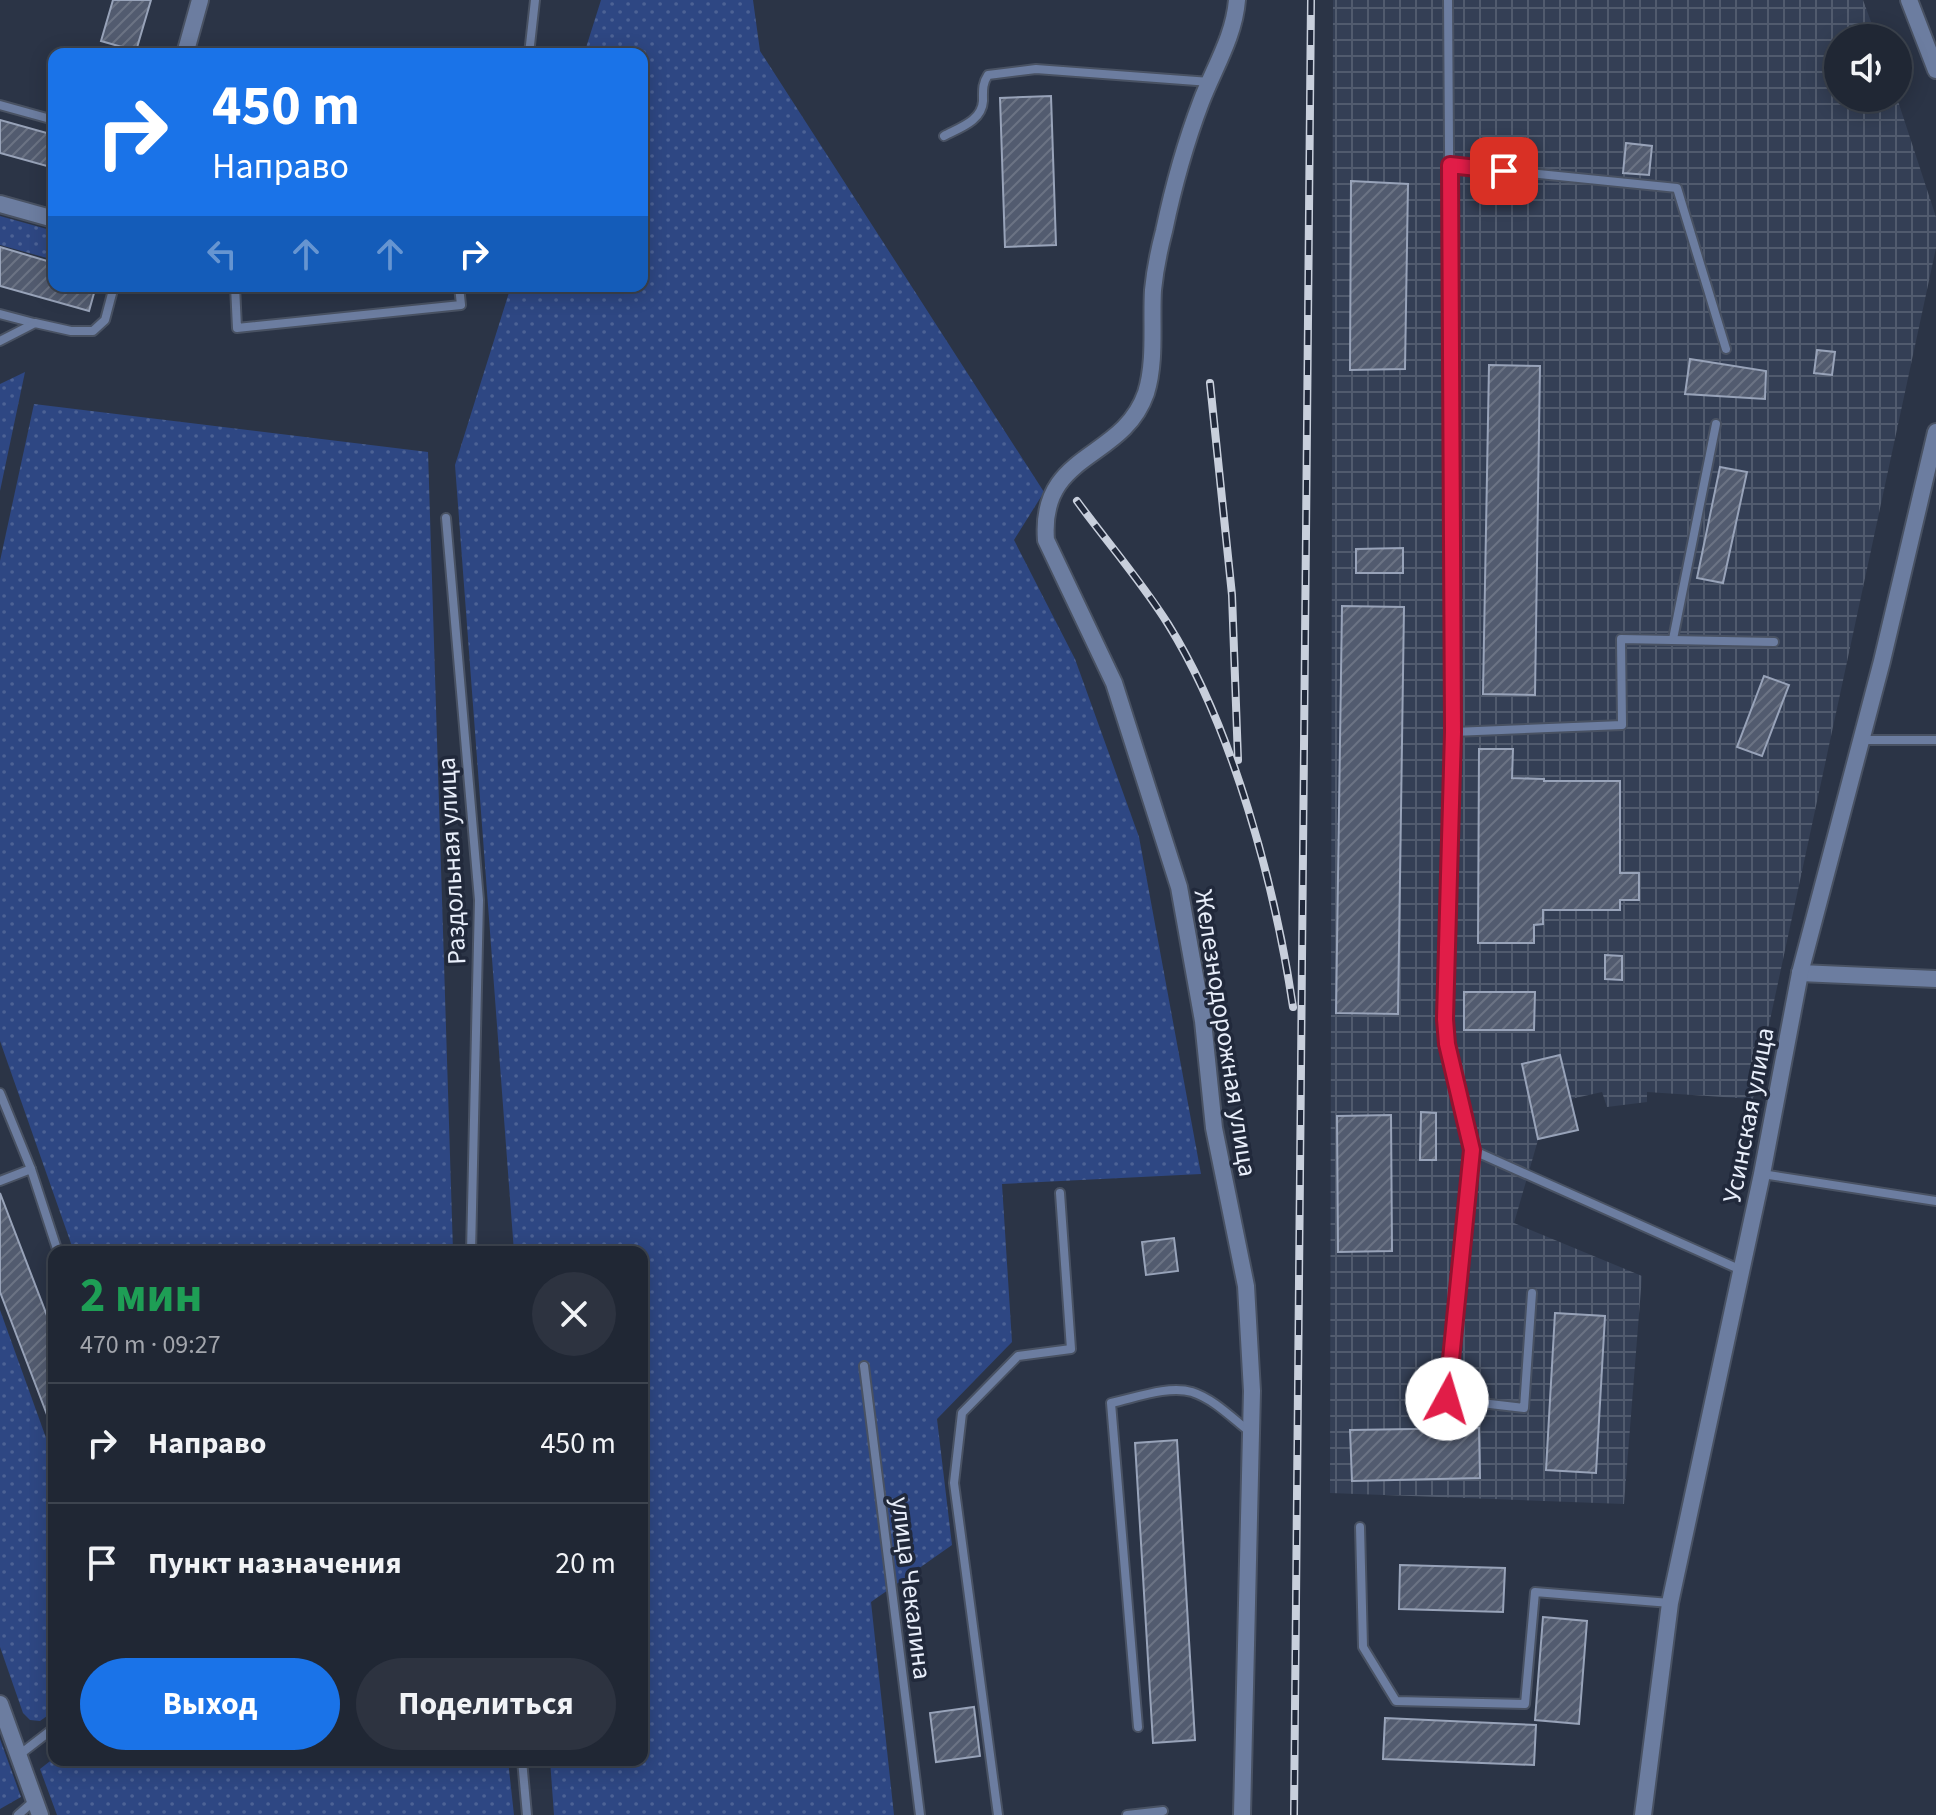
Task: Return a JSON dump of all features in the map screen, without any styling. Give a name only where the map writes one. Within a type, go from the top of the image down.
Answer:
[{"type":"street","points":[[187,48],[200,0]]},
{"type":"street","name":"Железнодорожная улица","points":[[1237,0],[1230,35],[1184,156],[1163,234],[1153,290],[1146,393],[1124,428],[1061,479],[1049,497],[1044,519],[1046,540],[1114,683],[1179,887],[1201,1006],[1214,1128],[1246,1286],[1252,1391],[1242,1815]]},
{"type":"street","points":[[1909,0],[1936,70]]},
{"type":"street","points":[[0,204],[48,217]]},
{"type":"street","name":"Усинская улица","points":[[1643,1815],[1670,1603],[1762,1174],[1800,973],[1895,609],[1936,432]]},
{"type":"street","points":[[1800,973],[1936,979]]},
{"type":"street","points":[[0,1704],[37,1808]]},
{"type":"lane","points":[[530,48],[535,0]]},
{"type":"lane","points":[[1448,0],[1453,732],[1445,1019],[1447,1044],[1472,1150],[1447,1399],[1524,1408],[1532,1293]]},
{"type":"lane","points":[[944,136],[977,117],[982,109],[983,81],[988,75],[999,72],[1036,69],[1210,82]]},
{"type":"lane","points":[[0,105],[48,118]]},
{"type":"lane","points":[[1450,165],[1677,188],[1726,349]]},
{"type":"lane","points":[[0,314],[71,331],[93,331],[105,320],[112,292]]},
{"type":"lane","points":[[235,292],[237,328],[461,305],[460,292]]},
{"type":"lane","points":[[0,341],[35,323]]},
{"type":"lane","points":[[1673,639],[1716,424]]},
{"type":"lane","name":"Раздольная улица","points":[[446,518],[479,900],[471,1246]]},
{"type":"lane","points":[[1453,732],[1622,725],[1621,639],[1774,642]]},
{"type":"lane","points":[[1859,739],[1936,740]]},
{"type":"lane","points":[[0,1093],[31,1169],[56,1246]]},
{"type":"lane","points":[[1472,1150],[1741,1270]]},
{"type":"lane","points":[[0,1181],[31,1169]]},
{"type":"lane","points":[[1762,1174],[1936,1201]]},
{"type":"lane","points":[[998,1815],[954,1483],[962,1413],[1018,1356],[1071,1349],[1060,1193]]},
{"type":"lane","name":"улица Чекалина","points":[[864,1366],[920,1815]]},
{"type":"lane","points":[[1138,1727],[1111,1403],[1162,1392],[1190,1391],[1207,1399],[1251,1433]]},
{"type":"lane","points":[[1360,1527],[1363,1647],[1396,1701],[1525,1704],[1535,1592],[1670,1603]]},
{"type":"lane","points":[[18,1755],[48,1732]]},
{"type":"lane","points":[[523,1766],[527,1815]]},
{"type":"lane","points":[[18,1815],[37,1808]]},
{"type":"lane","points":[[1127,1815],[1163,1811]]},
{"type":"shaded area","points":[[601,0],[753,0],[760,51],[1044,492],[1014,540],[1075,659],[1139,837],[1201,1174],[1002,1184],[1012,1342],[937,1419],[952,1545],[871,1602],[894,1815],[554,1815],[550,1766],[648,1766],[648,1246],[514,1246],[455,465],[509,292],[648,292],[648,48],[586,48]]},
{"type":"shaded area","points":[[1333,0],[1863,0],[1872,24],[1824,24],[1824,112],[1902,112],[1936,217],[1936,248],[1753,1099],[1647,1092],[1647,1102],[1607,1107],[1602,1092],[1571,1099],[1578,1130],[1538,1140],[1514,1223],[1642,1276],[1624,1504],[1330,1493]]},
{"type":"shaded area","points":[[0,216],[48,229],[48,258],[0,245]]},
{"type":"shaded area","points":[[25,372],[0,491],[0,384]]},
{"type":"shaded area","points":[[34,404],[428,452],[453,1246],[72,1246],[0,1041],[0,561]]},
{"type":"shaded area","points":[[0,1310],[48,1443],[48,1715],[40,1721],[30,1720],[23,1713],[0,1647]]},
{"type":"shaded area","points":[[0,1739],[21,1797],[0,1809]]},
{"type":"shaded area","points":[[48,1763],[48,1766],[509,1766],[514,1815],[57,1815],[40,1769]]},
{"type":"building","points":[[113,0],[151,0],[137,48],[101,41]]},
{"type":"building","points":[[1051,96],[1056,245],[1005,247],[1000,98]]},
{"type":"building","points":[[0,120],[48,133],[48,166],[0,153]]},
{"type":"building","points":[[1626,143],[1652,146],[1649,175],[1623,173]]},
{"type":"building","points":[[1351,181],[1408,184],[1405,369],[1350,370]]},
{"type":"building","points":[[0,247],[48,261],[48,292],[94,292],[89,311],[0,286]]},
{"type":"building","points":[[1817,350],[1835,352],[1832,375],[1814,373]]},
{"type":"building","points":[[1690,359],[1766,371],[1765,399],[1685,394]]},
{"type":"building","points":[[1489,365],[1540,366],[1535,695],[1483,694]]},
{"type":"building","points":[[1720,467],[1747,472],[1723,583],[1697,578]]},
{"type":"building","points":[[1403,548],[1403,573],[1356,573],[1356,549]]},
{"type":"building","points":[[1342,606],[1404,607],[1398,1014],[1336,1013]]},
{"type":"building","points":[[1764,676],[1789,685],[1762,756],[1737,747]]},
{"type":"building","points":[[1479,749],[1513,749],[1512,778],[1620,781],[1620,873],[1639,873],[1639,900],[1620,900],[1620,910],[1543,910],[1543,924],[1534,925],[1534,943],[1478,943]]},
{"type":"building","points":[[1605,955],[1622,956],[1622,980],[1605,979]]},
{"type":"building","points":[[1464,992],[1535,992],[1534,1030],[1464,1030]]},
{"type":"building","points":[[1560,1055],[1578,1130],[1538,1139],[1522,1064]]},
{"type":"building","points":[[1421,1112],[1436,1113],[1436,1160],[1420,1160]]},
{"type":"building","points":[[1391,1115],[1392,1251],[1338,1252],[1337,1116]]},
{"type":"building","points":[[0,1193],[48,1318],[48,1417],[0,1292]]},
{"type":"building","points":[[1174,1238],[1178,1271],[1146,1275],[1142,1242]]},
{"type":"building","points":[[1555,1313],[1605,1316],[1596,1473],[1546,1470]]},
{"type":"building","points":[[1479,1428],[1480,1478],[1352,1481],[1350,1430]]},
{"type":"building","points":[[1177,1440],[1195,1740],[1153,1743],[1135,1443]]},
{"type":"building","points":[[1400,1565],[1505,1568],[1503,1612],[1399,1609]]},
{"type":"building","points":[[1543,1617],[1587,1621],[1579,1724],[1535,1720]]},
{"type":"building","points":[[974,1707],[980,1756],[936,1762],[930,1713]]},
{"type":"building","points":[[1385,1718],[1536,1725],[1534,1765],[1383,1759]]},
{"type":"railway","points":[[1294,1815],[1311,0]]},
{"type":"railway","points":[[1210,383],[1232,595],[1238,760]]},
{"type":"railway","points":[[1077,501],[1168,624],[1212,711],[1231,759],[1263,860],[1293,1007]]},
{"type":"route","points":[[1447,1399],[1472,1150],[1447,1044],[1445,1019],[1453,732],[1450,165],[1504,171]]}]
